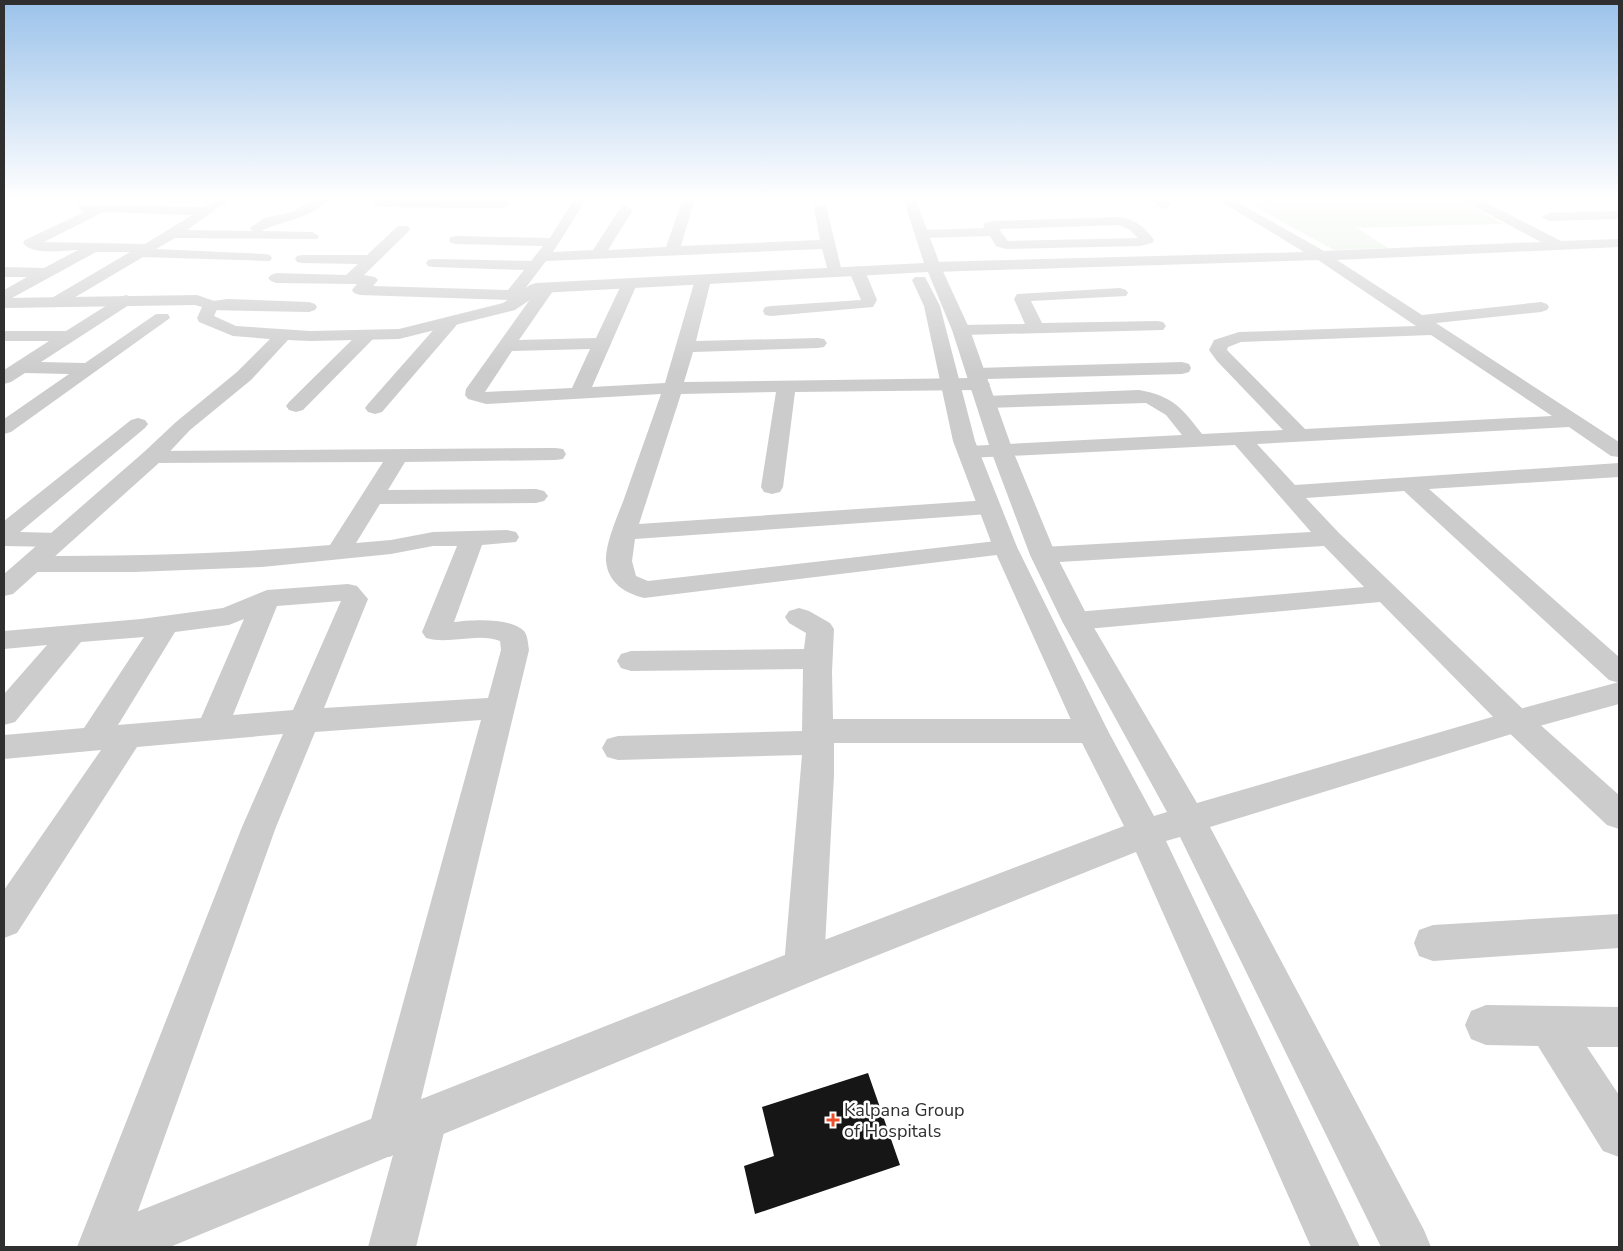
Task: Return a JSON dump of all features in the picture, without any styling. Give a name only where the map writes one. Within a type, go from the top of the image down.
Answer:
[{"type":"street","points":[[4,296],[73,256]]},
{"type":"street","points":[[56,302],[135,256]]},
{"type":"street","points":[[237,256],[265,258]]},
{"type":"street","points":[[351,279],[375,256]]},
{"type":"street","points":[[211,305],[205,318],[233,331],[310,336],[399,334],[509,307],[519,295],[542,256]]},
{"type":"street","points":[[433,264],[538,262],[585,256]]},
{"type":"street","points":[[831,256],[834,272]]},
{"type":"street","points":[[921,256],[920,264],[932,306],[974,386],[1043,555],[1076,621],[1189,821],[1407,1247]]},
{"type":"street","points":[[276,278],[370,280],[360,290],[519,295],[536,288],[857,271],[920,264],[1301,256]]},
{"type":"street","points":[[1321,256],[1619,451]]},
{"type":"street","points":[[302,259],[371,260]]},
{"type":"street","points":[[920,264],[961,330],[974,386],[969,452],[1005,547],[1092,731],[1145,833],[1336,1247]]},
{"type":"street","points":[[770,311],[867,304],[869,300],[857,271]]},
{"type":"street","points":[[4,272],[46,273]]},
{"type":"street","points":[[703,280],[685,347],[624,532],[620,561],[625,580],[644,590],[1005,547]]},
{"type":"street","points":[[580,393],[629,284]]},
{"type":"street","points":[[547,288],[476,388],[475,395],[486,398],[672,388],[974,386],[1139,396],[1154,398],[1164,402],[1197,441]]},
{"type":"street","points":[[1036,329],[1023,297],[1120,293]]},
{"type":"street","points":[[4,378],[126,300]]},
{"type":"street","points":[[4,302],[197,300],[211,305],[309,307]]},
{"type":"street","points":[[361,306],[389,307]]},
{"type":"street","points":[[1301,436],[1223,357],[1218,350],[1220,344],[1239,337],[1427,325],[1541,307]]},
{"type":"street","points":[[437,309],[494,311]]},
{"type":"street","points":[[4,428],[162,318]]},
{"type":"street","points":[[375,408],[449,323]]},
{"type":"street","points":[[961,330],[1157,326]]},
{"type":"street","points":[[1109,327],[1133,369]]},
{"type":"street","points":[[4,588],[152,457],[182,426],[244,376],[284,334]]},
{"type":"street","points":[[296,406],[367,335]]},
{"type":"street","points":[[4,336],[69,336]]},
{"type":"street","points":[[506,346],[602,343]]},
{"type":"street","points":[[685,347],[818,343]]},
{"type":"street","points":[[22,367],[89,369]]},
{"type":"street","points":[[974,386],[1133,369],[1182,368]]},
{"type":"street","points":[[772,487],[786,387]]},
{"type":"street","points":[[969,452],[1575,421]]},
{"type":"street","points":[[4,533],[138,424]]},
{"type":"street","points":[[1241,439],[1330,538],[1516,721],[1619,815]]},
{"type":"street","points":[[152,457],[555,454]]},
{"type":"street","points":[[339,551],[398,455]]},
{"type":"street","points":[[1289,492],[1619,470]]},
{"type":"street","points":[[1409,484],[1619,673]]},
{"type":"street","points":[[372,497],[536,496]]},
{"type":"street","points":[[624,532],[989,507]]},
{"type":"street","points":[[33,564],[134,564],[262,559],[391,547],[433,539],[507,537]]},
{"type":"street","points":[[4,538],[57,540]]},
{"type":"street","points":[[392,1247],[408,1127],[500,708],[516,650],[513,636],[502,630],[484,629],[436,632],[472,538]]},
{"type":"street","points":[[1043,555],[1330,538]]},
{"type":"street","points":[[4,640],[229,616],[267,598],[348,592],[355,599],[260,827],[102,1247]]},
{"type":"street","points":[[1076,621],[1386,593]]},
{"type":"street","points":[[212,728],[267,598]]},
{"type":"street","points":[[799,617],[820,630],[818,659],[818,775],[804,966]]},
{"type":"street","points":[[92,740],[166,624]]},
{"type":"street","points":[[4,714],[73,634]]},
{"type":"street","points":[[631,661],[818,659]]},
{"type":"street","points":[[111,1247],[804,966],[1145,833],[1516,721],[1619,693]]},
{"type":"street","points":[[4,747],[303,720],[500,708]]},
{"type":"street","points":[[618,748],[818,737],[1092,731]]},
{"type":"street","points":[[4,921],[126,737]]},
{"type":"street","points":[[1433,943],[1619,931]]},
{"type":"street","points":[[1486,1025],[1619,1027]]},
{"type":"street","points":[[1549,1026],[1619,1135]]},
{"type":"building","points":[[868,1073],[900,1165],[755,1214],[744,1166],[774,1156],[762,1107]]},
{"type":"place","name":"Kalpana Group of Hospitals","points":[[833,1120]]}]
